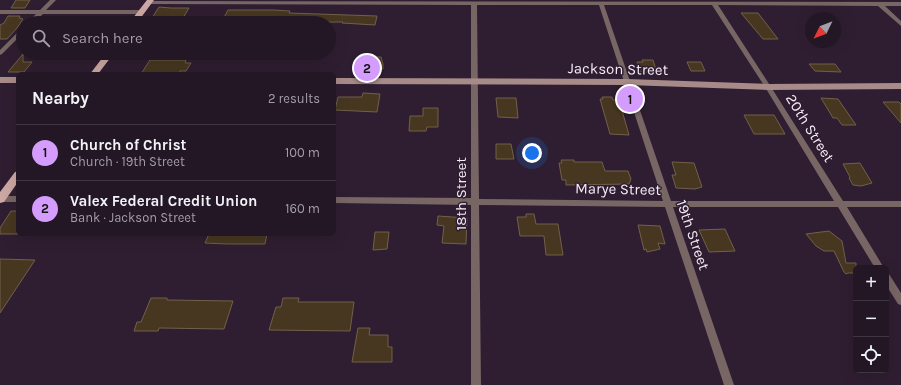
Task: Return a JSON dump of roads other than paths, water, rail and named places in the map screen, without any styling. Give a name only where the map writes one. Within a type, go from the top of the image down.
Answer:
[{"type":"main road","points":[[138,16],[150,1]]},
{"type":"main road","points":[[96,72],[105,60]]},
{"type":"main road","points":[[0,80],[16,80]]},
{"type":"main road","name":"Jackson Street","points":[[336,81],[627,82],[768,87],[901,86]]},
{"type":"main road","points":[[0,199],[16,178]]},
{"type":"street","points":[[37,16],[52,0]]},
{"type":"street","points":[[150,1],[474,4],[536,2],[601,4],[662,2],[714,4],[850,2],[901,4]]},
{"type":"street","name":"18th Street","points":[[474,4],[476,385]]},
{"type":"street","name":"19th Street","points":[[601,4],[729,385]]},
{"type":"street","name":"20th Street","points":[[714,4],[768,87],[878,265]]},
{"type":"street","points":[[880,4],[901,24]]},
{"type":"street","points":[[0,12],[141,12]]},
{"type":"street","points":[[0,53],[16,37]]},
{"type":"street","points":[[0,199],[16,199]]},
{"type":"street","name":"Marye Street","points":[[336,200],[668,204],[901,204]]},
{"type":"street","points":[[889,282],[901,301]]},
{"type":"place","name":"Valex Federal Credit Union","points":[[367,68]]},
{"type":"place","name":"Church of Christ","points":[[630,99]]}]
